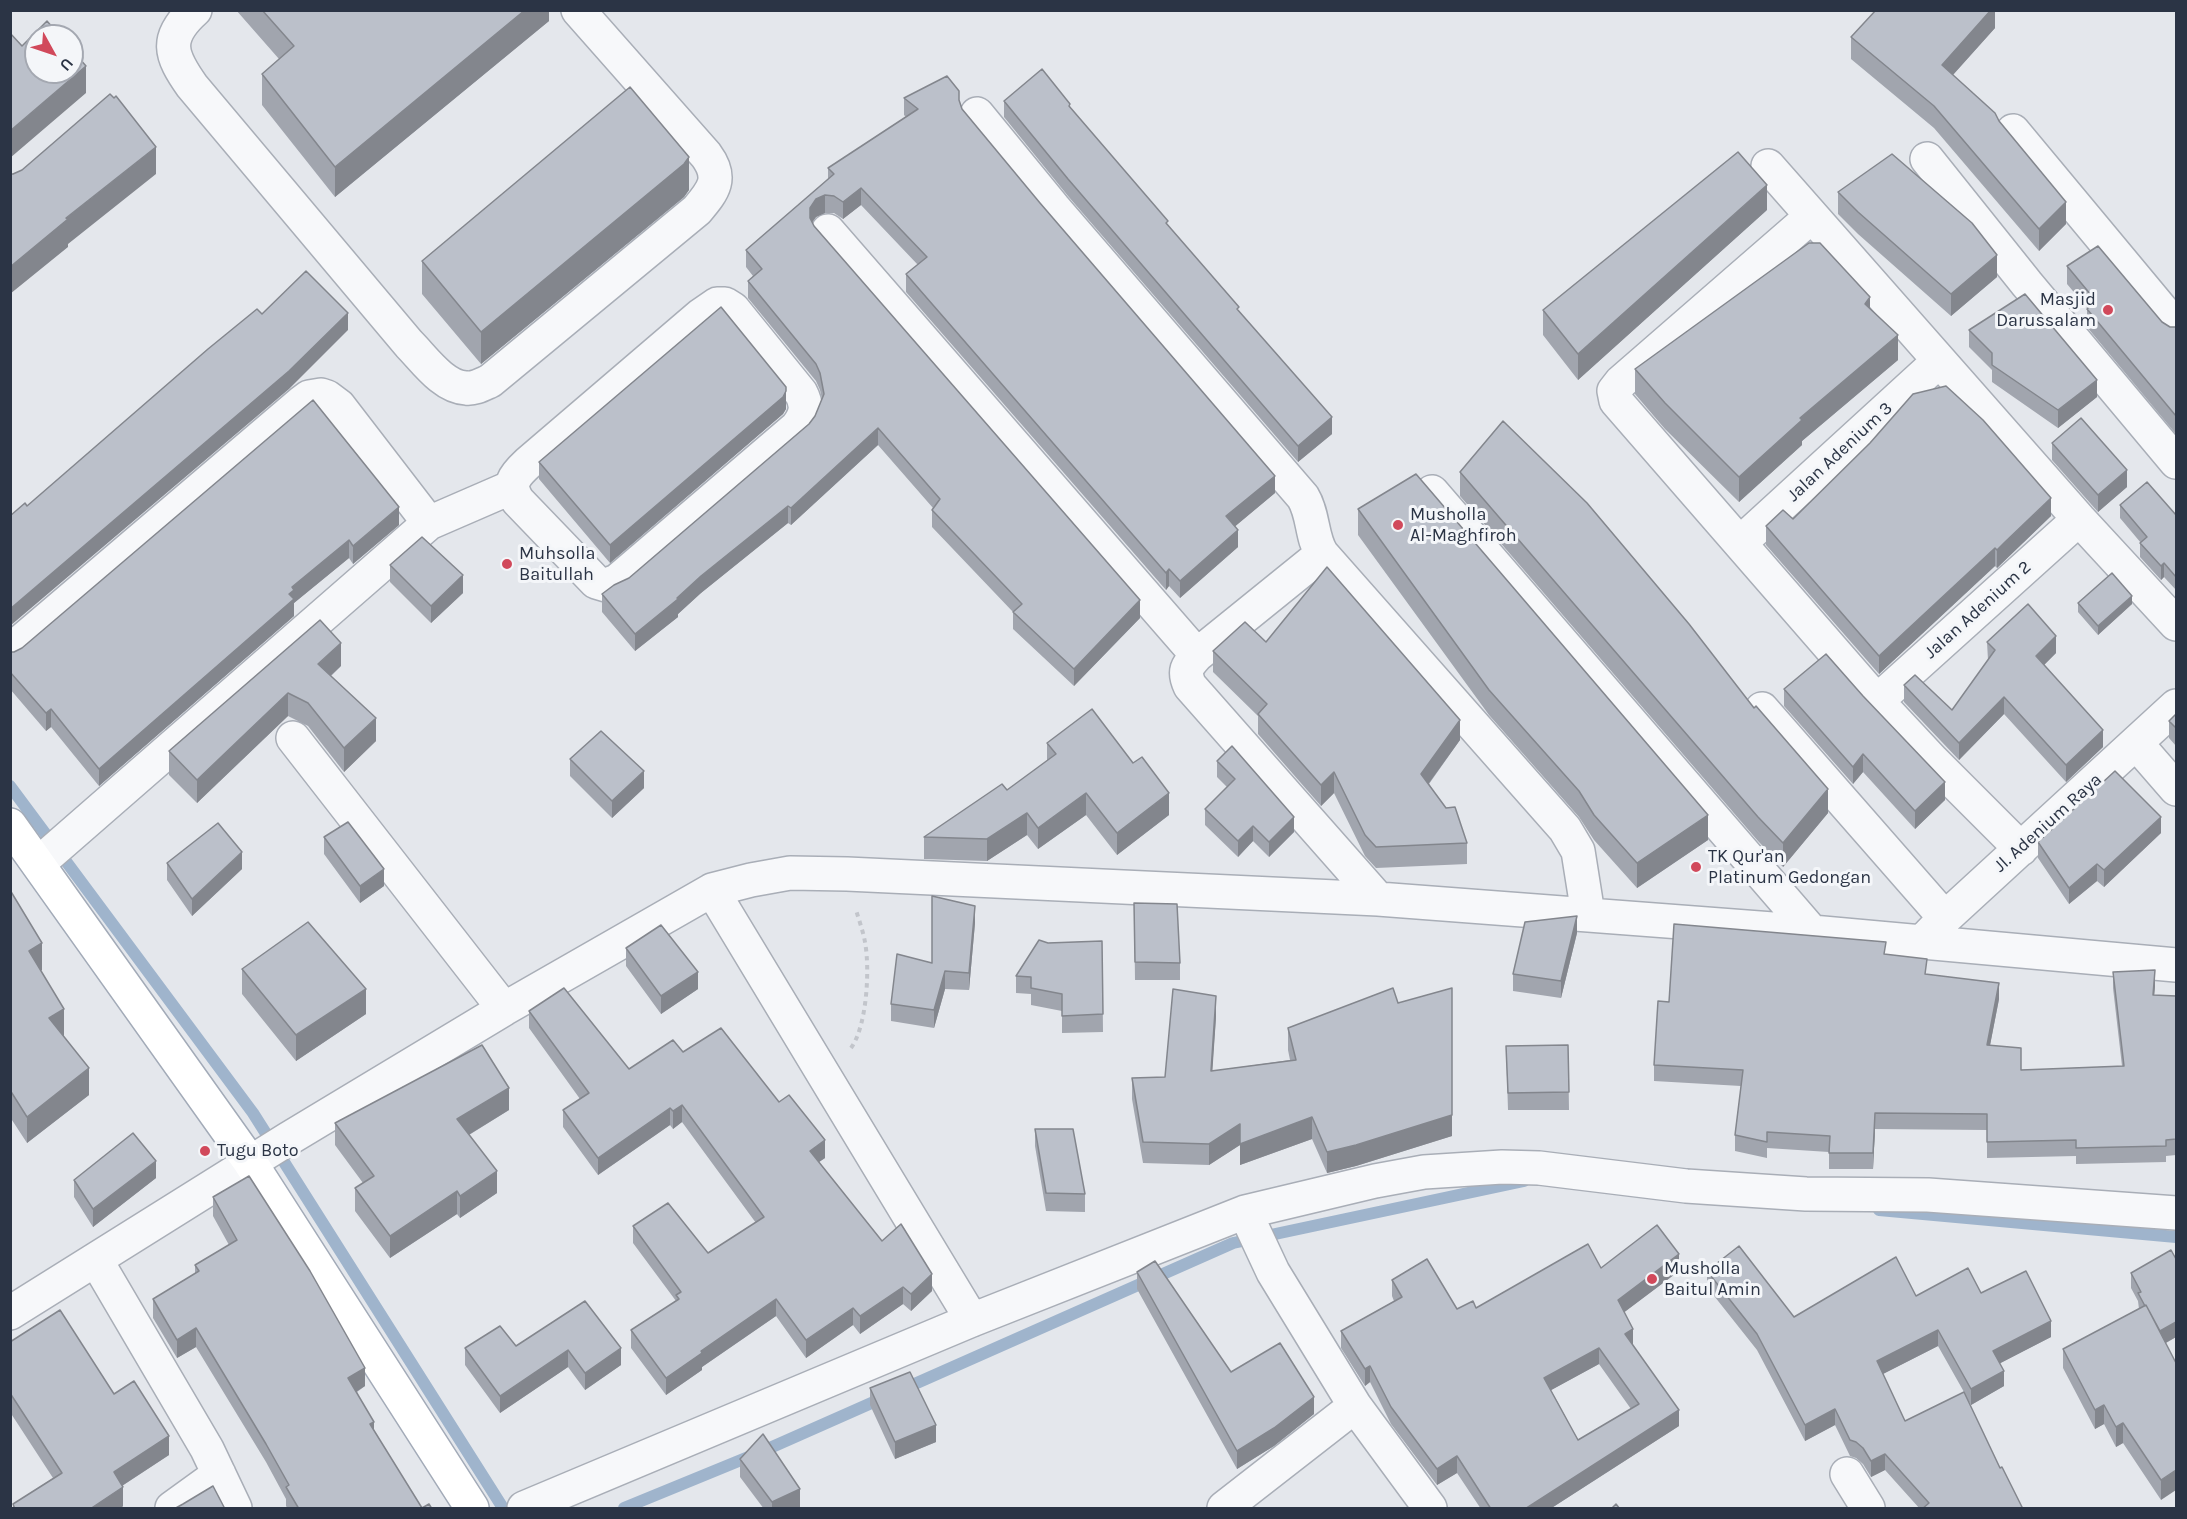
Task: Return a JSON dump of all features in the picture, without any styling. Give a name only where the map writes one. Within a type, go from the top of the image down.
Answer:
[{"type":"main road","points":[[10,825],[51,854],[268,1151],[472,1509]]},
{"type":"street","points":[[195,10],[183,21],[173,44],[175,60],[192,86],[409,344],[450,383],[466,388],[477,387],[490,381],[697,210],[711,193],[716,180],[712,163],[706,155],[578,10]]},
{"type":"street","points":[[977,114],[1054,208],[1303,497],[1315,531],[1565,829],[1578,851],[1588,914]]},
{"type":"street","points":[[2013,131],[2176,327]]},
{"type":"street","points":[[1927,159],[2027,284],[2176,462]]},
{"type":"street","points":[[1768,166],[2079,519],[2176,624]]},
{"type":"street","points":[[1812,216],[1621,382],[1614,391],[1616,401],[1877,701],[2021,849]]},
{"type":"street","points":[[828,231],[1184,640],[1188,665],[1186,676],[1190,686],[1378,899]]},
{"type":"street","points":[[51,854],[429,523],[512,487],[516,476],[528,463],[701,315],[717,304],[724,304],[733,309],[806,402],[804,416],[797,427],[612,584],[602,584],[591,579],[518,501],[512,487]]},
{"type":"street","name":"Jalan Adenium 3","points":[[1740,543],[1939,361]]},
{"type":"street","points":[[10,651],[301,403],[315,395],[327,397],[347,414],[429,523]]},
{"type":"street","points":[[1432,492],[1812,932]]},
{"type":"street","name":"Jalan Adenium 2","points":[[1877,701],[2079,519]]},
{"type":"street","points":[[1184,640],[1315,531]]},
{"type":"street","name":"Jl. Adenium Raya","points":[[1922,942],[1945,918],[2176,706]]},
{"type":"street","points":[[1762,709],[1945,918]]},
{"type":"street","points":[[293,738],[504,1009]]},
{"type":"street","points":[[2136,743],[2176,789]]},
{"type":"street","points":[[11,1312],[268,1151],[504,1009],[712,890],[790,873],[1378,899],[1812,932],[2176,965]]},
{"type":"street","points":[[712,890],[972,1320]]},
{"type":"street","points":[[524,1509],[972,1320],[1248,1220],[1375,1181],[1424,1172],[1502,1167],[1539,1168],[1686,1186],[1806,1194],[1928,1195],[2176,1214]]},
{"type":"street","points":[[1248,1220],[1273,1272],[1355,1406],[1430,1509]]},
{"type":"street","points":[[96,1260],[207,1449],[235,1509]]},
{"type":"street","points":[[1224,1509],[1355,1406]]},
{"type":"street","points":[[172,1509],[219,1474]]},
{"type":"street","points":[[1847,1474],[1868,1509]]},
{"type":"path","points":[[827,1078],[858,1038],[866,1003],[865,944],[847,874]]},
{"type":"building","points":[[262,10],[525,10],[335,167],[262,74],[294,46]]},
{"type":"building","points":[[1876,10],[1991,10],[1942,65],[1995,113],[1999,121],[2066,202],[2039,229],[1934,106],[1851,37]]},
{"type":"building","points":[[10,33],[22,46],[24,44],[24,84],[65,84],[10,131]]},
{"type":"building","points":[[1042,69],[1070,104],[1069,106],[1239,307],[1237,309],[1332,417],[1298,446],[1068,179],[1004,101]]},
{"type":"building","points":[[947,76],[959,91],[962,109],[1275,476],[1226,516],[1238,530],[1180,581],[1169,569],[1166,573],[906,274],[927,257],[861,188],[843,202],[834,196],[825,195],[816,199],[810,208],[810,218],[814,226],[1140,600],[1074,669],[1013,612],[1022,604],[932,510],[940,499],[878,428],[791,508],[788,506],[701,576],[678,599],[635,634],[602,594],[629,578],[809,424],[824,394],[816,364],[748,281],[762,269],[746,250],[834,174],[828,168],[918,109],[904,98]]},
{"type":"building","points":[[630,87],[689,157],[684,164],[481,332],[422,261]]},
{"type":"building","points":[[110,94],[114,98],[116,96],[156,147],[66,218],[68,219],[10,267],[10,174],[22,170]]},
{"type":"building","points":[[1738,152],[1767,185],[1578,354],[1543,310]]},
{"type":"building","points":[[1892,154],[1972,223],[1997,255],[1951,294],[1838,192]]},
{"type":"building","points":[[1809,243],[1820,243],[1870,297],[1865,304],[1898,335],[1800,418],[1802,420],[1739,477],[1665,403],[1635,369]]},
{"type":"building","points":[[2098,246],[2162,322],[2170,327],[2176,327],[2176,416],[2087,309],[2096,301],[2067,266]]},
{"type":"building","points":[[306,271],[348,313],[289,371],[10,609],[10,516],[25,503],[27,506],[257,309],[262,314]]},
{"type":"building","points":[[2025,294],[2097,380],[2058,410],[1992,365],[1992,353],[1969,330]]},
{"type":"building","points":[[721,307],[786,387],[786,391],[783,397],[610,545],[539,462]]},
{"type":"building","points":[[1946,386],[1983,420],[2051,498],[1879,656],[1766,526],[1783,510],[1793,519],[1870,443],[1913,394]]},
{"type":"building","points":[[313,400],[399,507],[353,546],[349,540],[292,587],[294,590],[289,594],[294,599],[99,769],[51,709],[46,713],[10,672],[10,652],[22,648]]},
{"type":"building","points":[[2081,418],[2127,470],[2098,495],[2052,443]]},
{"type":"building","points":[[1503,421],[1587,503],[1689,624],[1754,708],[1756,706],[1828,789],[1783,843],[1460,472]]},
{"type":"building","points":[[1416,474],[1708,815],[1637,863],[1594,815],[1579,791],[1489,690],[1358,509]]},
{"type":"building","points":[[2147,482],[2176,515],[2176,577],[2164,563],[2161,566],[2140,543],[2147,537],[2120,505]]},
{"type":"building","points":[[422,537],[463,575],[431,606],[390,565]]},
{"type":"building","points":[[1327,567],[1460,720],[1421,774],[1446,808],[1455,807],[1467,843],[1376,847],[1365,835],[1334,772],[1321,785],[1258,714],[1267,704],[1213,651],[1245,622],[1266,642]]},
{"type":"building","points":[[2112,573],[2132,596],[2098,626],[2078,603]]},
{"type":"building","points":[[2028,604],[2056,636],[2036,656],[2103,730],[2066,765],[2004,697],[1959,743],[1904,685],[1915,675],[1952,710],[1995,650],[1987,642]]},
{"type":"building","points":[[320,620],[341,643],[318,664],[376,718],[344,748],[308,703],[288,693],[197,780],[169,751]]},
{"type":"building","points":[[1826,654],[1945,782],[1915,811],[1863,754],[1853,767],[1784,689]]},
{"type":"building","points":[[1092,709],[1133,763],[1142,757],[1169,793],[1117,833],[1086,793],[1038,828],[1027,813],[987,839],[924,837],[1002,784],[1007,790],[1056,754],[1047,743]]},
{"type":"building","points":[[2176,714],[2176,728],[2169,721]]},
{"type":"building","points":[[601,731],[644,771],[612,801],[570,759]]},
{"type":"building","points":[[1232,746],[1294,817],[1269,842],[1253,826],[1238,841],[1205,809],[1235,779],[1217,761]]},
{"type":"building","points":[[2115,771],[2161,817],[2104,870],[2097,864],[2069,888],[2038,842]]},
{"type":"building","points":[[348,822],[384,869],[360,886],[324,837]]},
{"type":"building","points":[[218,823],[242,852],[192,899],[167,863]]},
{"type":"building","points":[[10,890],[42,943],[29,951],[64,1009],[49,1018],[89,1068],[27,1117],[10,1090]]},
{"type":"building","points":[[932,896],[975,906],[969,973],[945,971],[934,1010],[891,1004],[897,954],[932,963]]},
{"type":"building","points":[[1134,903],[1177,904],[1180,963],[1135,962]]},
{"type":"building","points":[[1577,916],[1561,981],[1513,974],[1525,922]]},
{"type":"building","points":[[308,922],[366,989],[296,1035],[242,969]]},
{"type":"building","points":[[1674,924],[1886,942],[1884,954],[1927,959],[1925,974],[1999,983],[1987,1045],[2021,1048],[2021,1070],[2124,1066],[2113,972],[2155,970],[2153,995],[2176,996],[2176,1139],[2166,1140],[2166,1146],[2076,1148],[2076,1140],[1987,1142],[1987,1114],[1875,1113],[1873,1153],[1829,1153],[1830,1136],[1767,1132],[1767,1142],[1735,1135],[1743,1070],[1654,1065],[1658,1001],[1669,1002]]},
{"type":"building","points":[[661,925],[698,972],[661,996],[626,948]]},
{"type":"building","points":[[1039,940],[1048,943],[1102,941],[1103,1014],[1062,1016],[1062,994],[1031,988],[1031,977],[1016,976]]},
{"type":"building","points":[[564,988],[629,1069],[673,1040],[683,1052],[721,1028],[779,1102],[789,1095],[825,1140],[810,1151],[882,1241],[901,1224],[932,1274],[911,1294],[903,1287],[860,1316],[853,1308],[806,1340],[776,1299],[666,1378],[631,1330],[679,1299],[676,1295],[681,1292],[633,1226],[668,1203],[708,1253],[764,1217],[682,1105],[673,1111],[670,1108],[598,1158],[563,1110],[589,1093],[529,1011]]},
{"type":"building","points":[[1393,988],[1398,1003],[1452,988],[1452,1115],[1327,1152],[1312,1117],[1240,1144],[1240,1124],[1209,1144],[1143,1142],[1132,1078],[1165,1077],[1173,989],[1216,996],[1211,1071],[1296,1060],[1288,1028]]},
{"type":"building","points":[[482,1045],[509,1088],[457,1119],[497,1171],[460,1196],[457,1191],[390,1236],[355,1188],[374,1176],[335,1123]]},
{"type":"building","points":[[1568,1045],[1569,1092],[1508,1093],[1506,1046]]},
{"type":"building","points":[[1035,1129],[1073,1129],[1085,1194],[1046,1193]]},
{"type":"building","points":[[133,1133],[156,1161],[93,1209],[74,1180]]},
{"type":"building","points":[[249,1176],[310,1271],[365,1368],[348,1378],[374,1422],[370,1424],[422,1508],[429,1504],[432,1509],[299,1509],[286,1487],[289,1485],[266,1444],[196,1328],[177,1340],[153,1299],[199,1271],[195,1265],[237,1240],[213,1197]]},
{"type":"building","points":[[1657,1225],[1679,1254],[1618,1300],[1633,1329],[1625,1334],[1679,1410],[1525,1509],[1491,1509],[1457,1456],[1437,1469],[1391,1407],[1370,1366],[1365,1369],[1341,1331],[1402,1297],[1392,1280],[1427,1259],[1457,1309],[1473,1301],[1476,1308],[1588,1244],[1601,1268]],"holes":[[[1599,1348],[1639,1404],[1578,1440],[1544,1378]]]},
{"type":"building","points":[[1739,1246],[1794,1317],[1896,1257],[1916,1296],[1968,1268],[1981,1293],[2026,1271],[2051,1321],[1993,1351],[2004,1371],[1971,1389],[1938,1330],[1877,1361],[1905,1421],[1964,1392],[2000,1468],[2002,1467],[2023,1509],[1922,1509],[1929,1503],[1885,1454],[1871,1461],[1863,1448],[1850,1440],[1835,1409],[1805,1425],[1757,1334],[1707,1271]]},
{"type":"building","points":[[2171,1250],[2176,1259],[2176,1322],[2160,1331],[2138,1293],[2141,1292],[2131,1273]]},
{"type":"building","points":[[1155,1261],[1231,1372],[1280,1343],[1314,1397],[1274,1428],[1237,1451],[1137,1272]]},
{"type":"building","points":[[585,1301],[621,1348],[585,1373],[568,1350],[500,1396],[465,1348],[500,1326],[516,1346]]},
{"type":"building","points":[[2146,1305],[2176,1363],[2176,1470],[2161,1480],[2123,1423],[2116,1427],[2104,1405],[2095,1410],[2063,1349]]},
{"type":"building","points":[[60,1310],[114,1394],[134,1381],[169,1436],[114,1472],[123,1487],[90,1509],[15,1509],[13,1504],[62,1473],[10,1393],[10,1342]]},
{"type":"building","points":[[910,1372],[936,1425],[895,1442],[870,1388]]},
{"type":"building","points":[[763,1434],[800,1489],[772,1502],[740,1459]]},
{"type":"building","points":[[213,1486],[225,1509],[174,1509],[183,1504]]},
{"type":"waterway","points":[[10,786],[253,1113],[503,1508]]},
{"type":"waterway","points":[[901,1390],[1233,1243],[1524,1181]]},
{"type":"waterway","points":[[1879,1210],[2176,1237]]},
{"type":"waterway","points":[[624,1508],[763,1451],[885,1397]]},
{"type":"place","name":"Masjid Darussalam","points":[[2108,310]]},
{"type":"place","name":"Musholla Al-Maghfiroh","points":[[1398,525]]},
{"type":"place","name":"Muhsolla Baitullah","points":[[507,564]]},
{"type":"place","name":"TK Qur'an Platinum Gedongan","points":[[1696,867]]},
{"type":"place","name":"Tugu Boto","points":[[205,1151]]},
{"type":"place","name":"Musholla Baitul Amin","points":[[1652,1279]]}]
